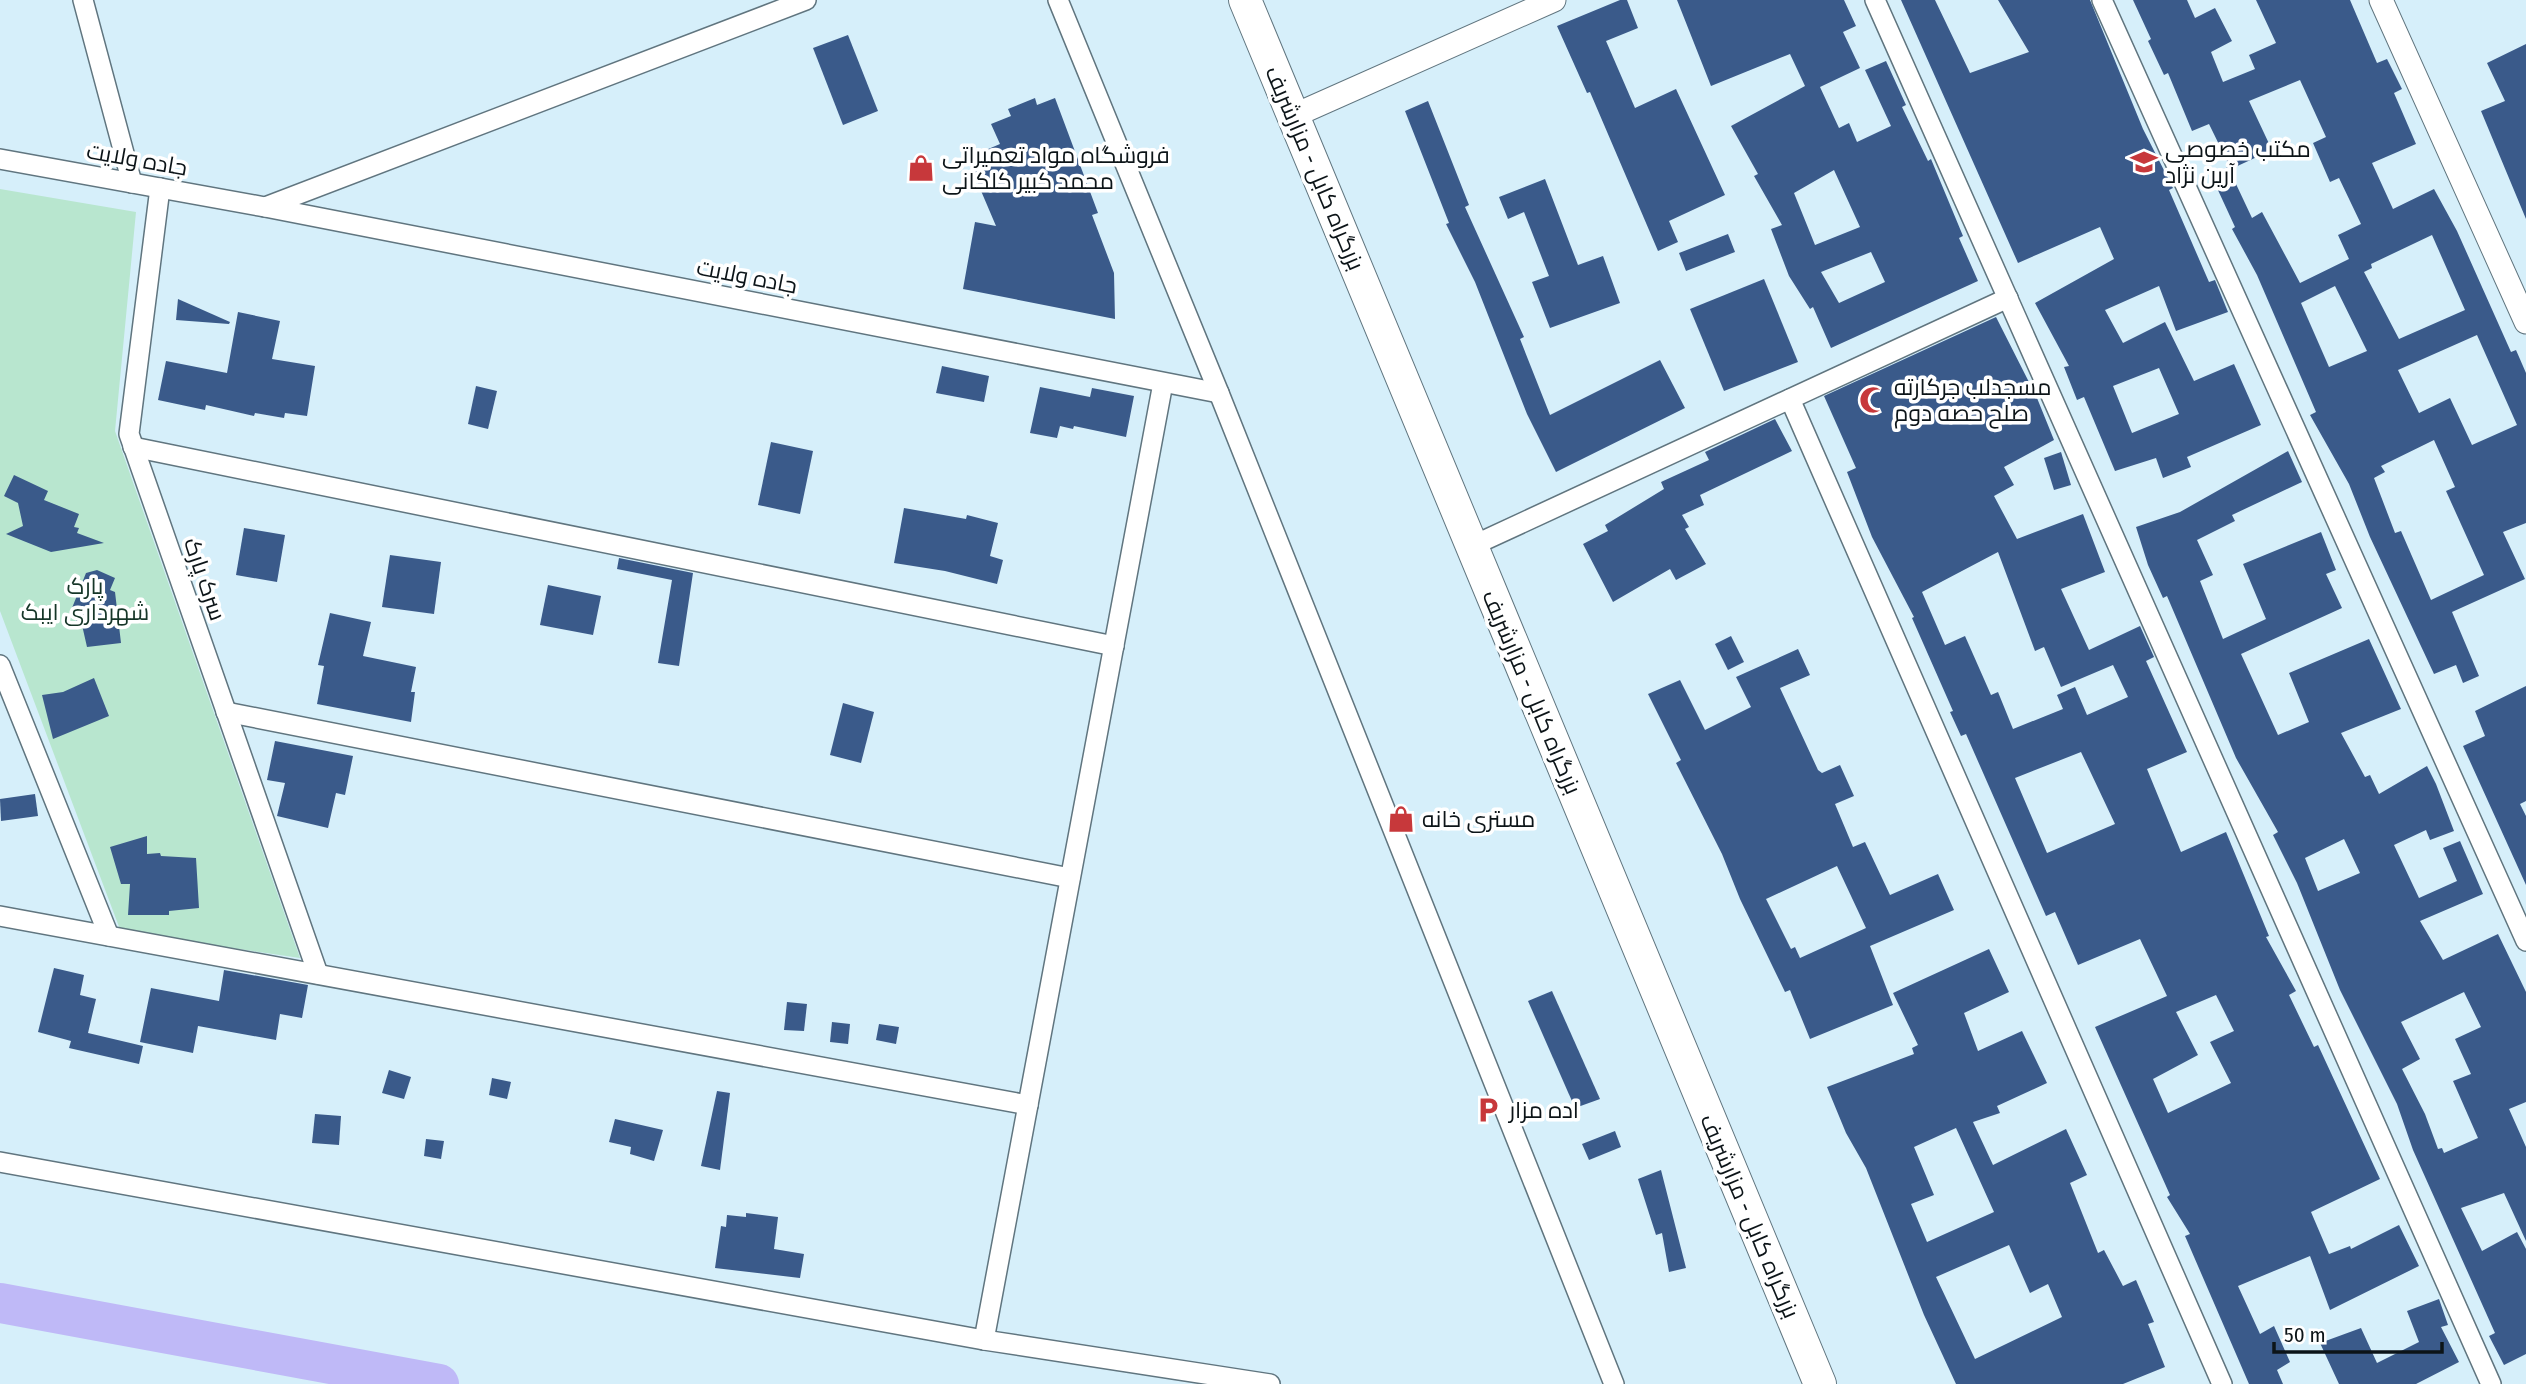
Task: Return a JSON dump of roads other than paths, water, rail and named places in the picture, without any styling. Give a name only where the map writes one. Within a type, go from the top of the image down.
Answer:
[{"type":"highway","name":"بزرگراه کابل - مزارشریف","points":[[1245,0],[1820,1384]]},
{"type":"street","points":[[82,0],[132,183]]},
{"type":"street","points":[[265,207],[806,0]]},
{"type":"street","points":[[1058,0],[1219,393],[1614,1384]]},
{"type":"street","points":[[1293,116],[1555,0]]},
{"type":"street","points":[[1875,0],[2491,1384]]},
{"type":"street","points":[[2102,0],[2526,941]]},
{"type":"street","points":[[2381,0],[2526,322]]},
{"type":"street","name":"جاده ولایت","points":[[0,159],[265,207],[1219,393]]},
{"type":"street","name":"سرک پارک","points":[[160,188],[129,434],[318,974]]},
{"type":"street","points":[[1472,546],[2007,298]]},
{"type":"street","points":[[984,1340],[1163,383]]},
{"type":"street","points":[[1790,399],[2222,1384]]},
{"type":"street","points":[[133,447],[1114,646]]},
{"type":"street","points":[[2,674],[109,936]]},
{"type":"street","points":[[226,712],[1070,878]]},
{"type":"street","points":[[0,916],[1028,1105]]},
{"type":"street","points":[[0,1162],[984,1340],[1270,1384]]},
{"type":"waterway","points":[[0,1303],[439,1384]]},
{"type":"place","name":"مکتب خصوصی آرین نژاد","points":[[2144,162]]},
{"type":"place","name":"فروشگاه مواد تعمیراتی محمد کبیر کلکانی","points":[[921,168]]},
{"type":"place","name":"مسجدلب جرکارته صلح حصه دوم","points":[[1873,400]]},
{"type":"place","name":"مستری خانه","points":[[1401,819]]},
{"type":"place","name":"اده مزار","points":[[1488,1110]]},
{"type":"park label","name":"پارک شهرداری ایبک","points":[[85,599]]}]
